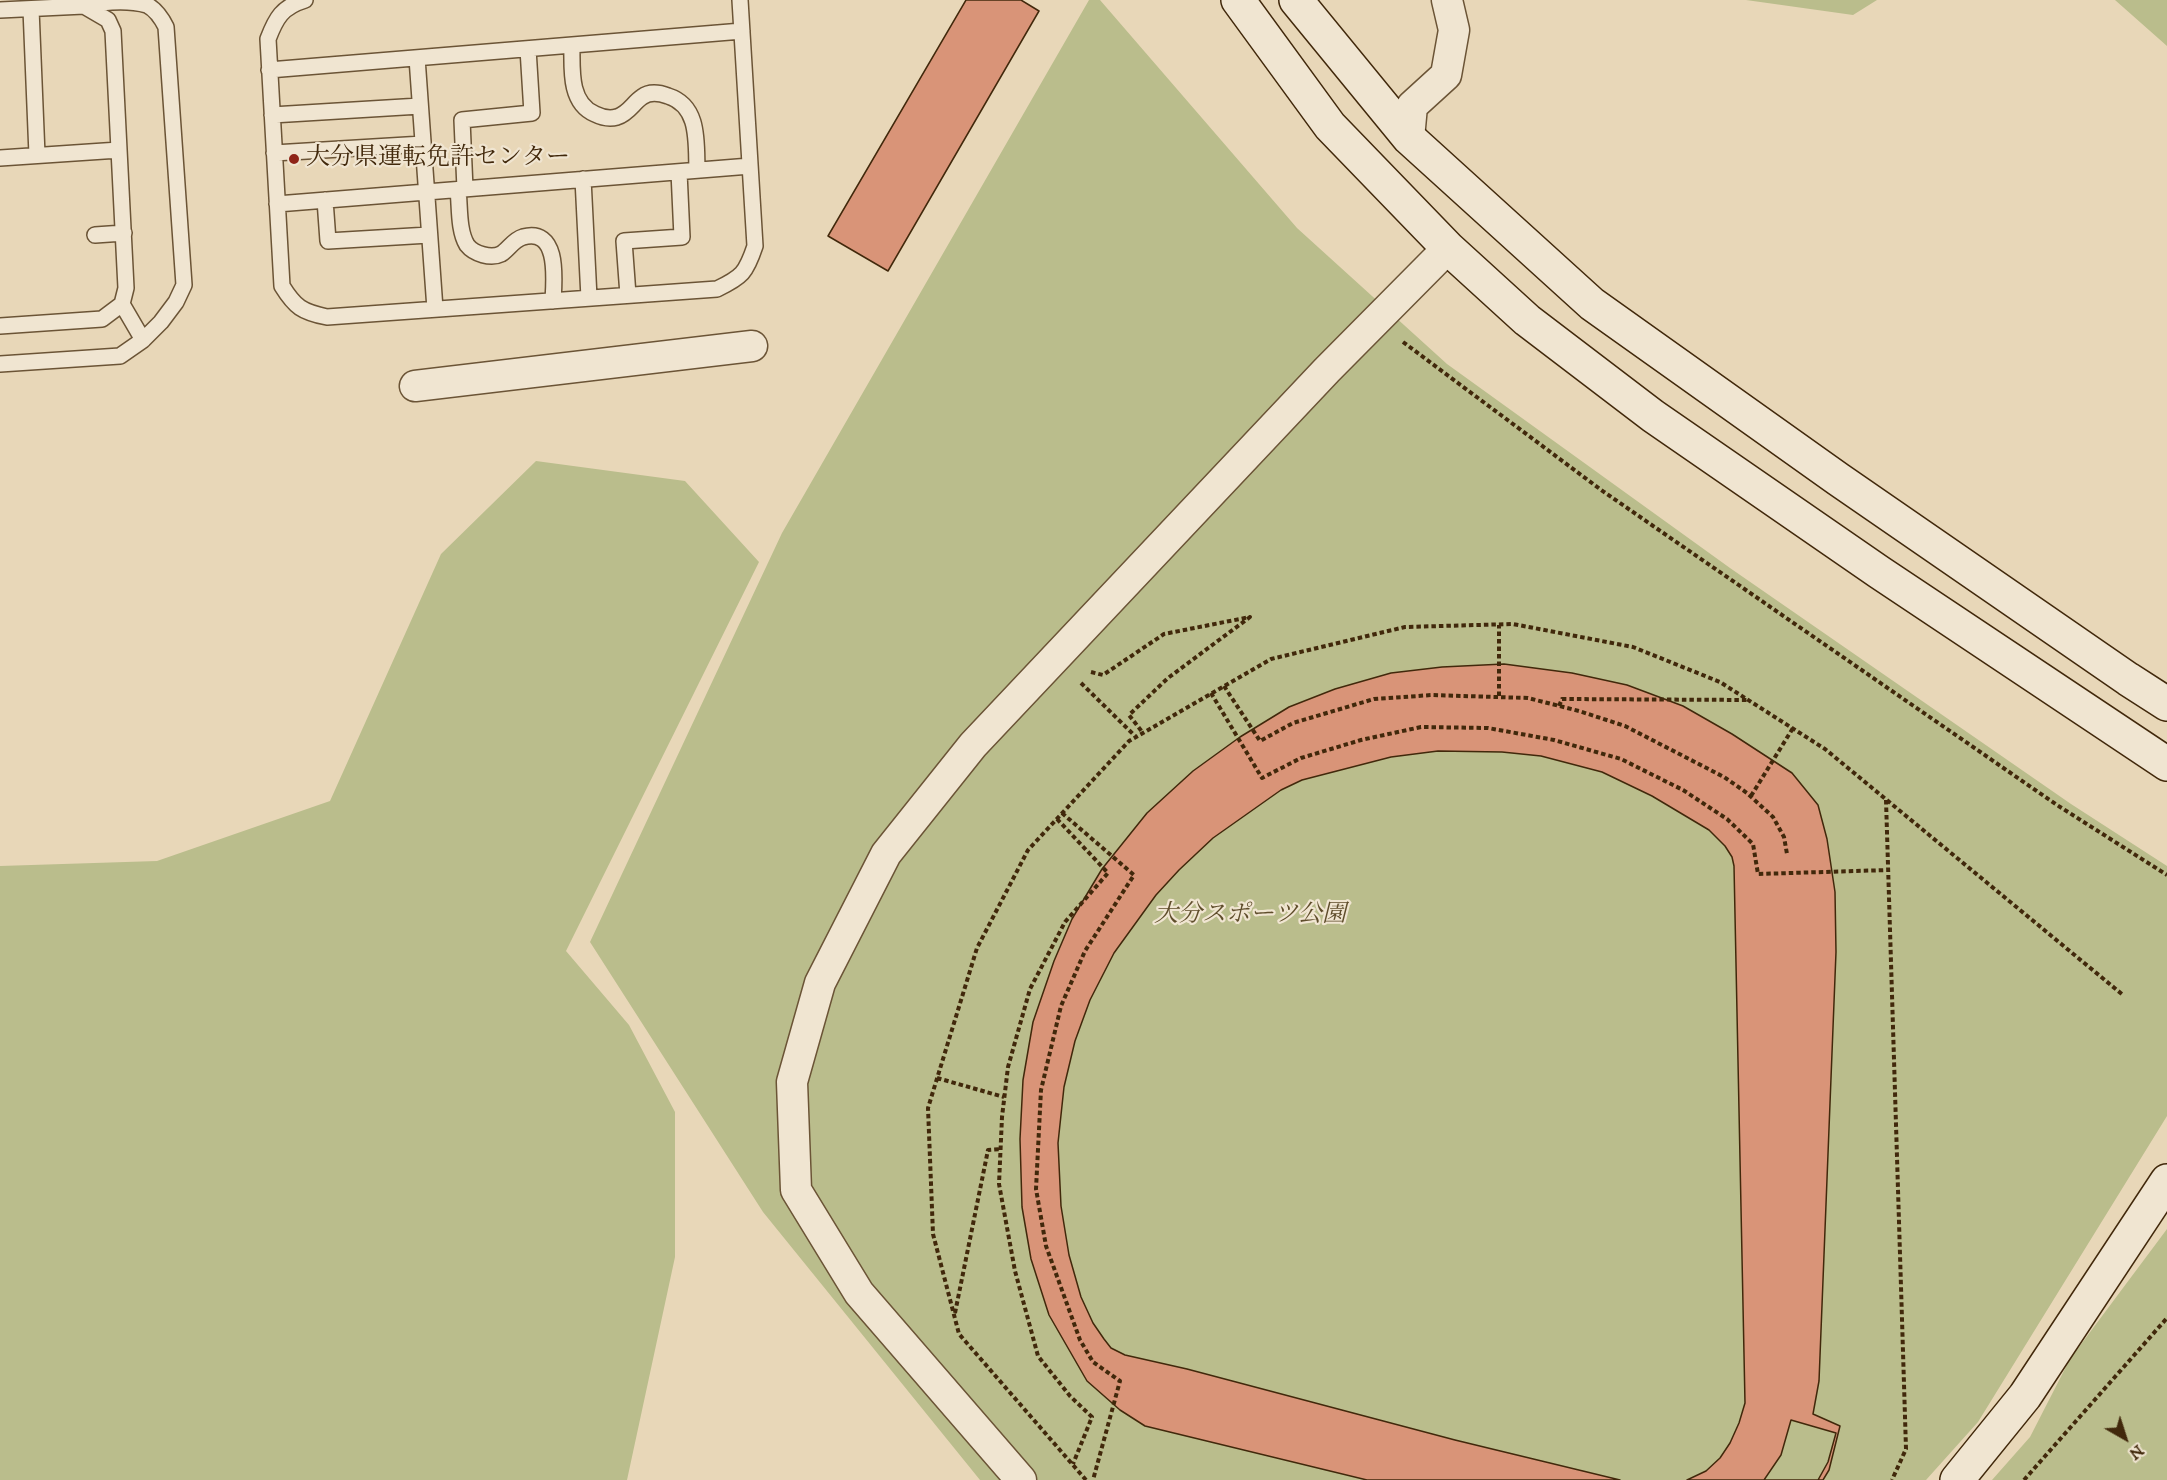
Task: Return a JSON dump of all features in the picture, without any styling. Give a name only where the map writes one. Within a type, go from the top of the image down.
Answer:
[{"type":"street","points":[[1238,0],[1330,126],[1448,248],[1527,320],[1653,416],[1880,572],[2167,764]]},
{"type":"street","points":[[1296,0],[1409,138],[1592,304],[1847,486],[2128,680],[2167,704]]},
{"type":"street","points":[[1409,138],[1412,106],[1446,75],[1454,30],[1447,0]]},
{"type":"street","points":[[1021,1480],[859,1293],[796,1190],[792,1082],[820,983],[886,854],[973,745],[1327,370],[1448,248]]},
{"type":"street","points":[[415,386],[752,346]]},
{"type":"street","points":[[1957,1480],[2025,1396],[2167,1181]]},
{"type":"lane","points":[[305,0],[291,4],[275,20],[268,39],[282,286],[293,303],[308,313],[327,317],[717,289],[737,279],[749,265],[755,246],[740,0]]},
{"type":"lane","points":[[0,10],[84,6],[107,1],[130,2],[148,5],[160,17],[166,27],[184,285],[176,302],[162,322],[143,340],[120,356],[0,364]]},
{"type":"lane","points":[[0,326],[102,319],[122,304],[126,288],[124,233],[112,31],[108,20],[84,6]]},
{"type":"lane","points":[[31,9],[37,155]]},
{"type":"lane","points":[[269,70],[742,31]]},
{"type":"lane","points":[[572,45],[573,80],[577,98],[587,111],[600,116],[615,117],[629,111],[643,96],[657,92],[677,99],[688,108],[696,135],[697,171]]},
{"type":"lane","points":[[528,48],[532,113],[462,120],[464,236],[468,245],[476,252],[493,256],[501,254],[514,241],[532,236],[542,239],[548,245],[554,264],[553,301]]},
{"type":"lane","points":[[417,58],[435,309]]},
{"type":"lane","points":[[272,115],[420,106]]},
{"type":"lane","points":[[274,153],[423,144]]},
{"type":"lane","points":[[0,158],[119,150]]},
{"type":"lane","points":[[277,204],[750,166]]},
{"type":"lane","points":[[628,295],[624,241],[682,237],[679,172]]},
{"type":"lane","points":[[584,179],[589,298]]},
{"type":"lane","points":[[325,200],[328,241],[429,235]]},
{"type":"lane","points":[[95,235],[124,233]]},
{"type":"lane","points":[[122,304],[143,340]]},
{"type":"path","points":[[1403,342],[1604,492],[2057,805],[2167,874]]},
{"type":"path","points":[[1085,671],[1103,675],[1164,634],[1250,617],[1168,678],[1129,715],[1143,733]]},
{"type":"path","points":[[1086,1480],[959,1334],[933,1234],[928,1108],[977,948],[1028,850],[1129,741],[1271,659],[1405,627],[1513,624],[1633,647],[1719,682],[1825,749],[2123,995]]},
{"type":"path","points":[[1499,625],[1499,696]]},
{"type":"path","points":[[1080,682],[1136,737]]},
{"type":"path","points":[[1224,686],[1260,741],[1293,723],[1374,699],[1432,695],[1499,696],[1528,699],[1559,706],[1625,726],[1724,777],[1751,796],[1773,817],[1784,837],[1787,854]]},
{"type":"path","points":[[1211,693],[1262,778],[1301,758],[1360,740],[1421,727],[1488,728],[1554,740],[1621,759],[1683,790],[1728,819],[1753,844],[1758,874],[1888,870]]},
{"type":"path","points":[[1559,706],[1562,699],[1749,700]]},
{"type":"path","points":[[1751,796],[1793,728]]},
{"type":"path","points":[[1886,799],[1906,1449],[1892,1480]]},
{"type":"path","points":[[1062,813],[1134,875],[1085,951],[1061,1006],[1041,1090],[1036,1189],[1046,1246],[1080,1340],[1093,1362],[1120,1381],[1093,1480]]},
{"type":"path","points":[[1057,819],[1108,873],[1065,922],[1030,989],[1008,1067],[999,1184],[1015,1271],[1038,1356],[1070,1396],[1092,1417],[1073,1464]]},
{"type":"path","points":[[938,1078],[1004,1097]]},
{"type":"path","points":[[955,1315],[988,1150],[1001,1149]]},
{"type":"path","points":[[2024,1480],[2167,1318]]},
{"type":"green space","name":"大分スポーツ公園","points":[[1089,0],[1100,0],[1297,228],[1447,364],[1730,568],[2071,804],[2167,866],[2167,1116],[1978,1422],[1926,1480],[980,1480],[763,1212],[590,942],[782,533]]},
{"type":"green space","points":[[1746,0],[1877,0],[1853,15]]},
{"type":"green space","points":[[2115,0],[2167,0],[2167,46]]},
{"type":"green space","points":[[536,461],[685,481],[759,562],[566,951],[629,1025],[675,1112],[675,1257],[627,1480],[0,1480],[0,866],[157,861],[330,801],[441,554]]},
{"type":"green space","points":[[2167,1229],[2167,1480],[1992,1480],[2030,1437],[2070,1359]]},
{"type":"building","points":[[966,0],[1021,0],[1039,11],[888,271],[828,236]]},
{"type":"building","points":[[1504,664],[1572,673],[1627,685],[1683,706],[1732,734],[1792,773],[1818,805],[1827,839],[1835,892],[1836,952],[1819,1381],[1813,1414],[1840,1426],[1829,1470],[1823,1480],[1687,1480],[1706,1471],[1720,1458],[1730,1443],[1745,1403],[1732,857],[1725,846],[1709,830],[1652,796],[1602,772],[1541,756],[1502,752],[1438,751],[1391,757],[1302,780],[1281,790],[1213,838],[1156,895],[1114,953],[1090,1000],[1075,1041],[1064,1087],[1058,1143],[1061,1206],[1069,1255],[1081,1297],[1093,1323],[1104,1339],[1111,1348],[1125,1355],[1620,1480],[1367,1480],[1145,1426],[1120,1410],[1087,1381],[1049,1315],[1031,1259],[1022,1207],[1020,1139],[1023,1080],[1033,1022],[1054,961],[1072,919],[1102,869],[1147,813],[1193,771],[1240,737],[1289,707],[1335,689],[1391,673],[1442,667]]},
{"type":"building","points":[[1791,1420],[1836,1433],[1828,1462],[1818,1480],[1764,1480],[1781,1455]]},
{"type":"place","name":"大分県運転免許センター","points":[[294,159]]}]
